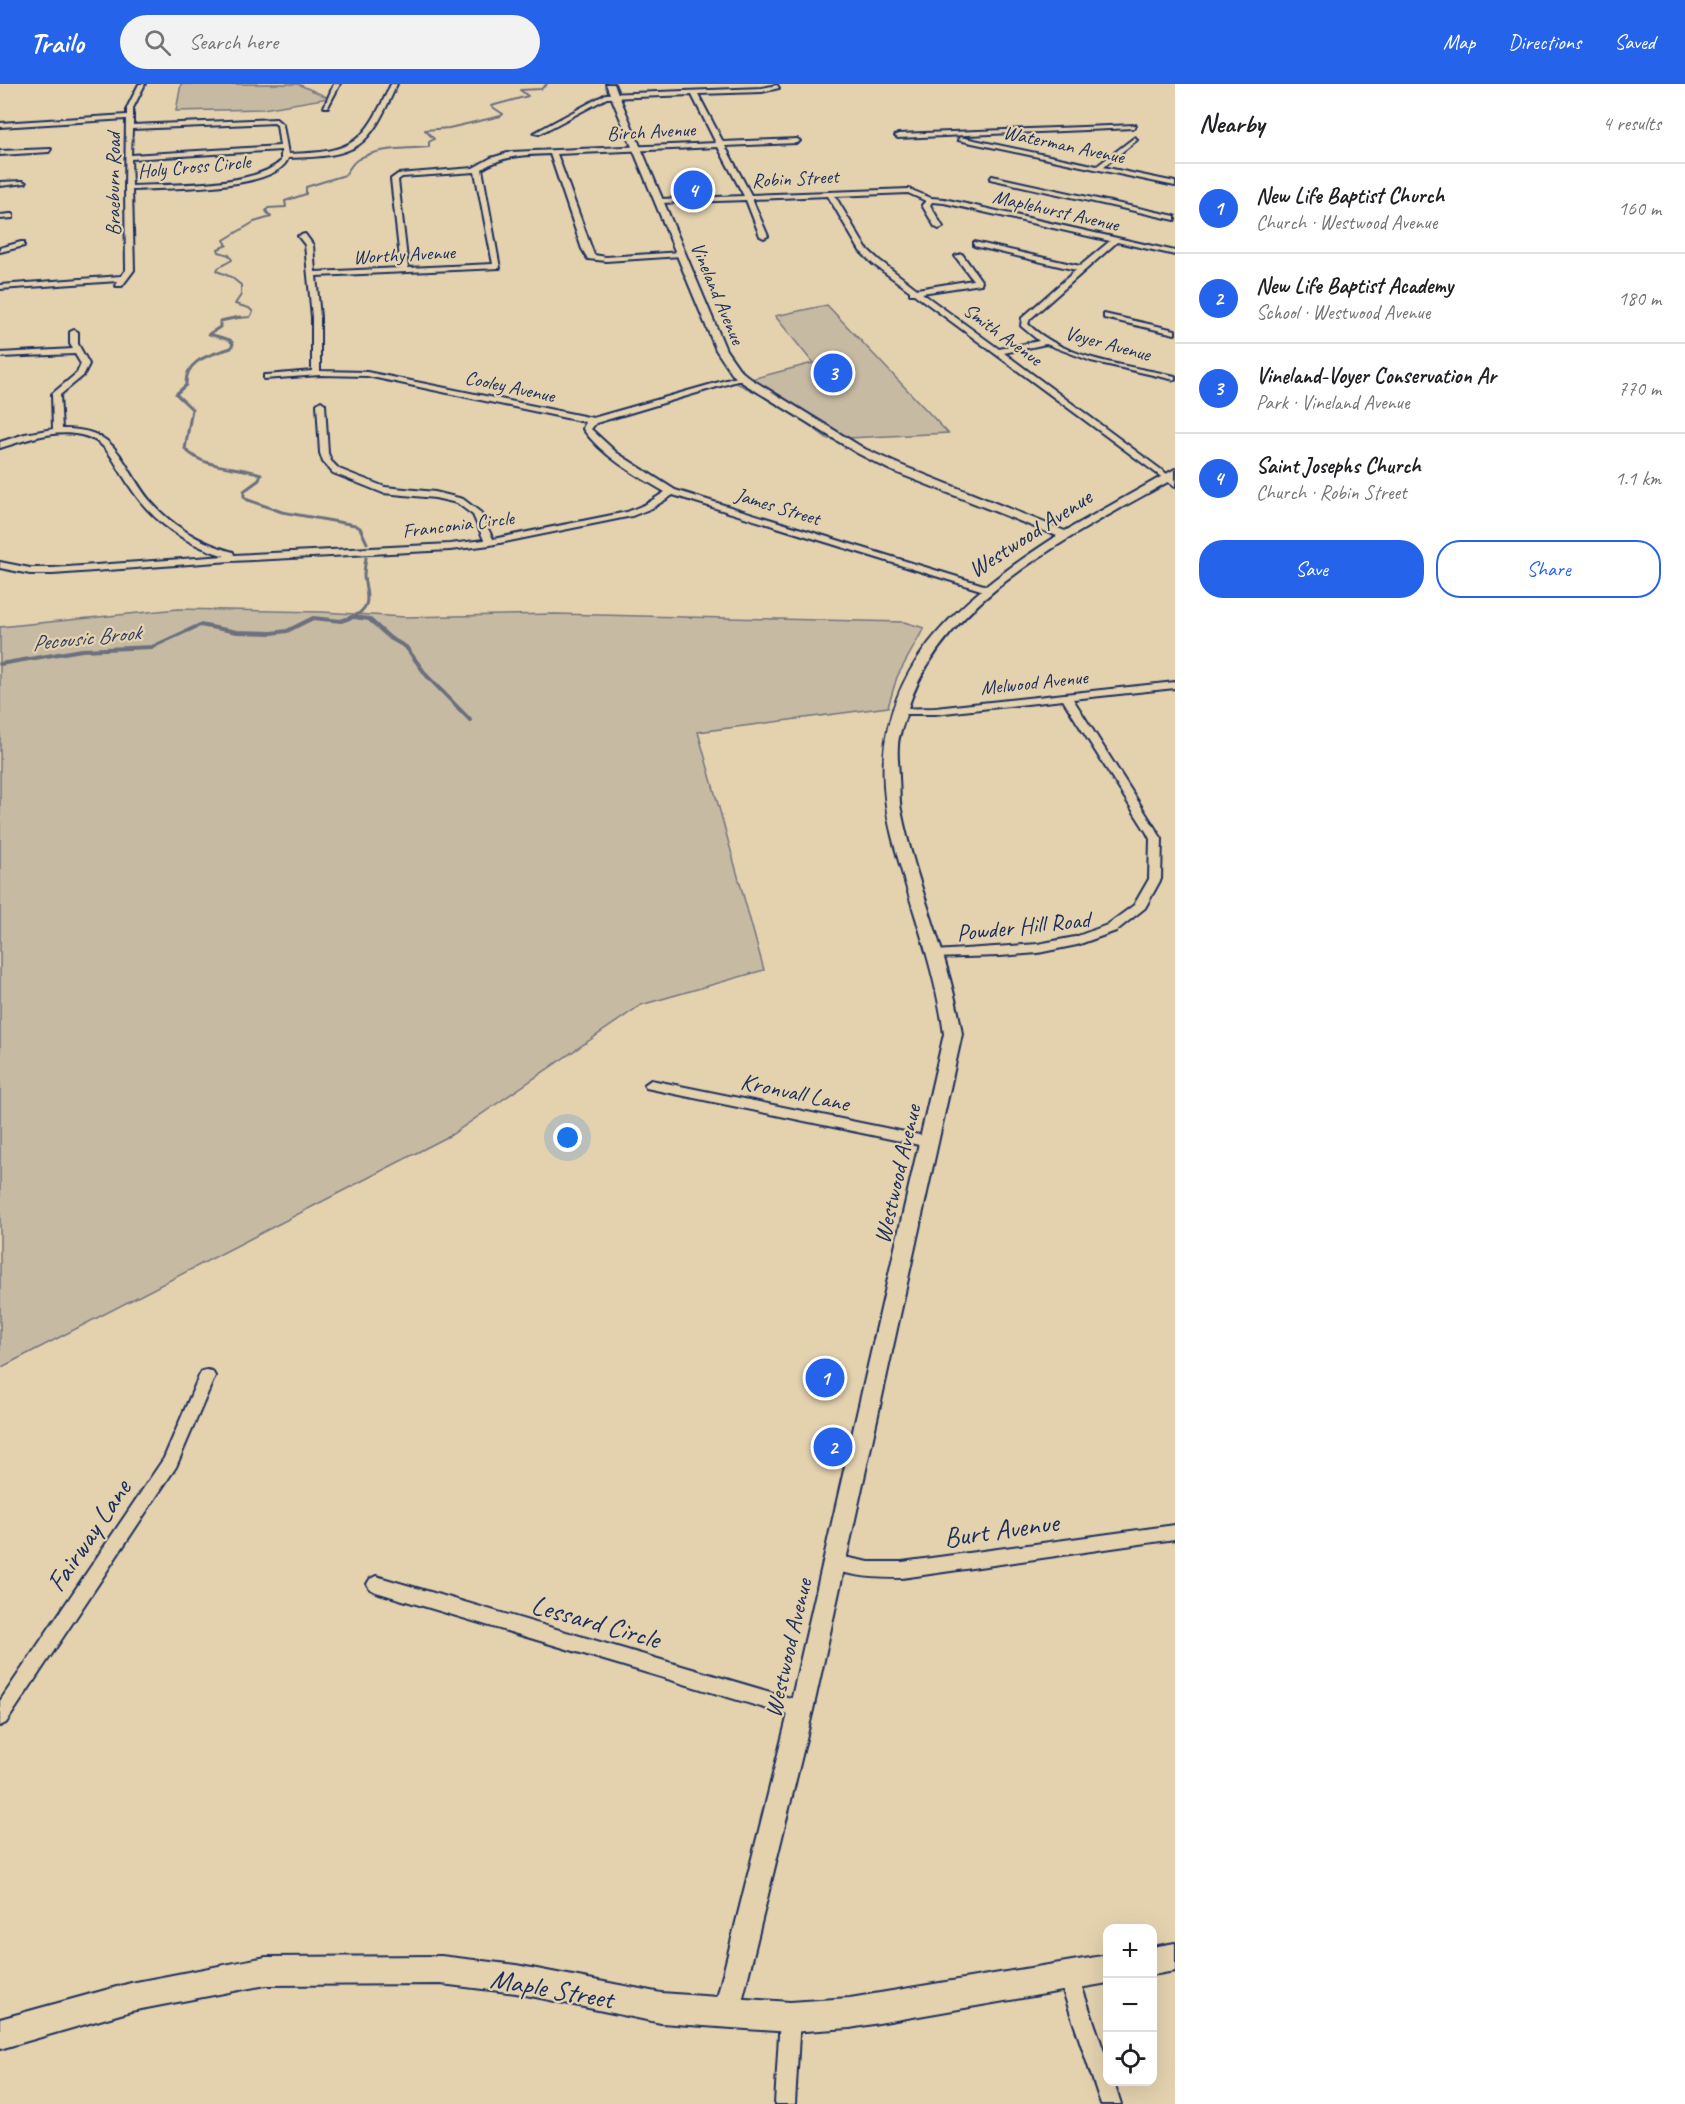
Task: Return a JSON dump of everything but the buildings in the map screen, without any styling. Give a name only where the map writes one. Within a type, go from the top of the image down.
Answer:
[{"type":"main road","points":[[1157,1960],[1175,1957]]},
{"type":"main road","name":"Maple Street","points":[[0,2034],[131,1997],[266,1971],[441,1970],[516,1979],[661,2008],[790,2017],[850,2013],[1103,1970]]},
{"type":"street","name":"Braeburn Road","points":[[0,287],[122,281],[130,270],[129,127],[131,105],[142,84]]},
{"type":"street","points":[[326,106],[337,84]]},
{"type":"street","points":[[285,156],[335,151],[362,140],[369,132],[394,84]]},
{"type":"street","name":"Vineland Avenue","points":[[610,84],[721,350],[741,377],[881,461],[1067,536]]},
{"type":"street","points":[[537,133],[598,99],[616,95],[762,90],[777,87]]},
{"type":"street","points":[[694,93],[748,197],[764,236]]},
{"type":"street","points":[[0,125],[130,117]]},
{"type":"street","name":"Holy Cross Circle","points":[[128,188],[253,179],[278,168],[285,156],[280,125],[272,121],[129,127]]},
{"type":"street","points":[[898,136],[1134,126]]},
{"type":"street","name":"Waterman Avenue","points":[[947,134],[951,137],[1175,184]]},
{"type":"street","points":[[1098,168],[1135,139]]},
{"type":"street","name":"Birch Avenue","points":[[478,168],[493,159],[506,155],[797,141]]},
{"type":"street","points":[[128,157],[283,148]]},
{"type":"street","points":[[0,153],[49,150]]},
{"type":"street","points":[[553,152],[588,254],[600,260],[681,255]]},
{"type":"street","points":[[405,270],[394,179],[399,176],[471,171],[478,168]]},
{"type":"street","name":"Worthy Avenue","points":[[312,274],[497,266],[478,168]]},
{"type":"street","points":[[992,178],[1175,218]]},
{"type":"street","points":[[0,184],[23,183]]},
{"type":"street","name":"Robin Street","points":[[660,201],[906,190],[930,200]]},
{"type":"street","name":"Smith Avenue","points":[[830,193],[863,249],[913,292],[1172,478]]},
{"type":"street","points":[[930,200],[926,205],[939,227]]},
{"type":"street","name":"Maplehurst Avenue","points":[[930,200],[944,201],[1175,253]]},
{"type":"street","points":[[0,217],[10,216]]},
{"type":"street","points":[[302,237],[309,245],[312,274],[316,317],[316,373]]},
{"type":"street","points":[[1046,342],[1026,328],[1024,321],[1115,240]]},
{"type":"street","points":[[0,250],[21,244]]},
{"type":"street","points":[[977,244],[1082,269]]},
{"type":"street","points":[[913,292],[978,282],[959,255]]},
{"type":"street","points":[[1107,316],[1175,332]]},
{"type":"street","points":[[58,432],[55,397],[84,370],[85,362],[74,342],[74,332]]},
{"type":"street","name":"Voyer Avenue","points":[[997,352],[1046,342],[1083,356],[1175,378]]},
{"type":"street","points":[[0,355],[79,351]]},
{"type":"street","name":"Cooley Avenue","points":[[267,377],[316,373],[372,374],[593,421],[741,377]]},
{"type":"street","points":[[321,405],[324,453],[327,462],[336,471],[383,490],[435,495],[460,501],[477,514],[490,542]]},
{"type":"street","name":"James Street","points":[[593,421],[586,429],[594,438],[632,468],[672,492],[987,589]]},
{"type":"street","name":"Franconia Circle","points":[[0,445],[23,437],[58,432],[90,435],[107,444],[132,484],[166,524],[191,541],[241,557]]},
{"type":"street","name":"Westwood Avenue","points":[[726,2014],[801,1710],[953,1034],[951,1017],[935,955],[900,838],[890,788],[891,747],[897,711],[915,673],[935,641],[987,589],[1022,563],[1067,536],[1172,478]]},
{"type":"street","name":"Franconia Circle","points":[[0,565],[44,572],[241,557],[450,547],[490,542],[629,514],[649,506],[672,492]]},
{"type":"street","name":"Melwood Avenue","points":[[897,711],[935,711],[1175,685]]},
{"type":"street","name":"Powder Hill Road","points":[[935,955],[1062,947],[1103,939],[1137,923],[1150,911],[1160,896],[1164,882],[1164,866],[1156,838],[1066,697]]},
{"type":"street","name":"Kronvall Lane","points":[[651,1085],[929,1142]]},
{"type":"street","name":"Fairway Lane","points":[[0,1717],[170,1462],[207,1376]]},
{"type":"street","name":"Burt Avenue","points":[[834,1563],[869,1570],[902,1570],[1175,1532]]},
{"type":"street","name":"Lessard Circle","points":[[376,1584],[801,1710]]},
{"type":"street","points":[[1068,1976],[1111,2104]]},
{"type":"street","points":[[786,2104],[790,2017]]},
{"type":"shaded area","points":[[181,84],[298,84],[329,98],[263,109],[176,111]]},
{"type":"shaded area","points":[[827,305],[948,433],[828,439],[782,405],[736,383],[813,363],[775,316]]},
{"type":"shaded area","points":[[178,609],[322,612],[404,617],[555,614],[904,622],[924,628],[897,677],[888,707],[698,732],[764,970],[641,1005],[451,1135],[0,1368],[0,627]]},
{"type":"waterway","name":"Pecousic Brook","points":[[232,319],[250,317],[253,312],[249,308],[235,304],[241,295],[241,285],[231,277],[217,271],[218,268],[232,260],[229,255],[219,252],[218,249],[227,245],[224,240],[254,222],[271,217],[266,211],[268,208],[286,207],[285,201],[306,194],[306,187],[345,175],[355,161],[365,156],[392,149],[429,147],[429,142],[434,139],[425,130],[449,128],[501,116],[503,114],[491,106],[528,96],[520,90],[541,89],[547,84]]},
{"type":"waterway","name":"Pecousic Brook","points":[[232,319],[240,317]]},
{"type":"waterway","name":"Pecousic Brook","points":[[227,319],[232,319]]},
{"type":"waterway","name":"Pecousic Brook","points":[[232,319],[220,321],[220,327],[209,334],[230,340],[233,344],[231,348],[201,359],[195,364],[190,369],[186,385],[176,394],[192,409],[185,449],[193,456],[211,464],[261,474],[259,480],[244,491],[244,497],[248,500],[282,512],[355,525],[360,528],[367,543]]},
{"type":"waterway","name":"Pecousic Brook","points":[[352,618],[359,614],[366,605],[364,577],[366,558]]},
{"type":"waterway","name":"Pecousic Brook","points":[[0,664],[82,650],[152,647],[200,625],[237,632],[272,633],[287,631],[313,618],[341,621],[355,616]]},
{"type":"waterway","points":[[360,618],[354,617],[369,619],[390,638],[406,647],[427,676],[470,720]]},
{"type":"place","name":"Saint Josephs Church","points":[[693,190]]},
{"type":"place","name":"Vineland-Voyer Conservation Ar","points":[[833,373]]},
{"type":"place","name":"New Life Baptist Church","points":[[825,1378]]},
{"type":"place","name":"New Life Baptist Academy","points":[[833,1447]]}]
